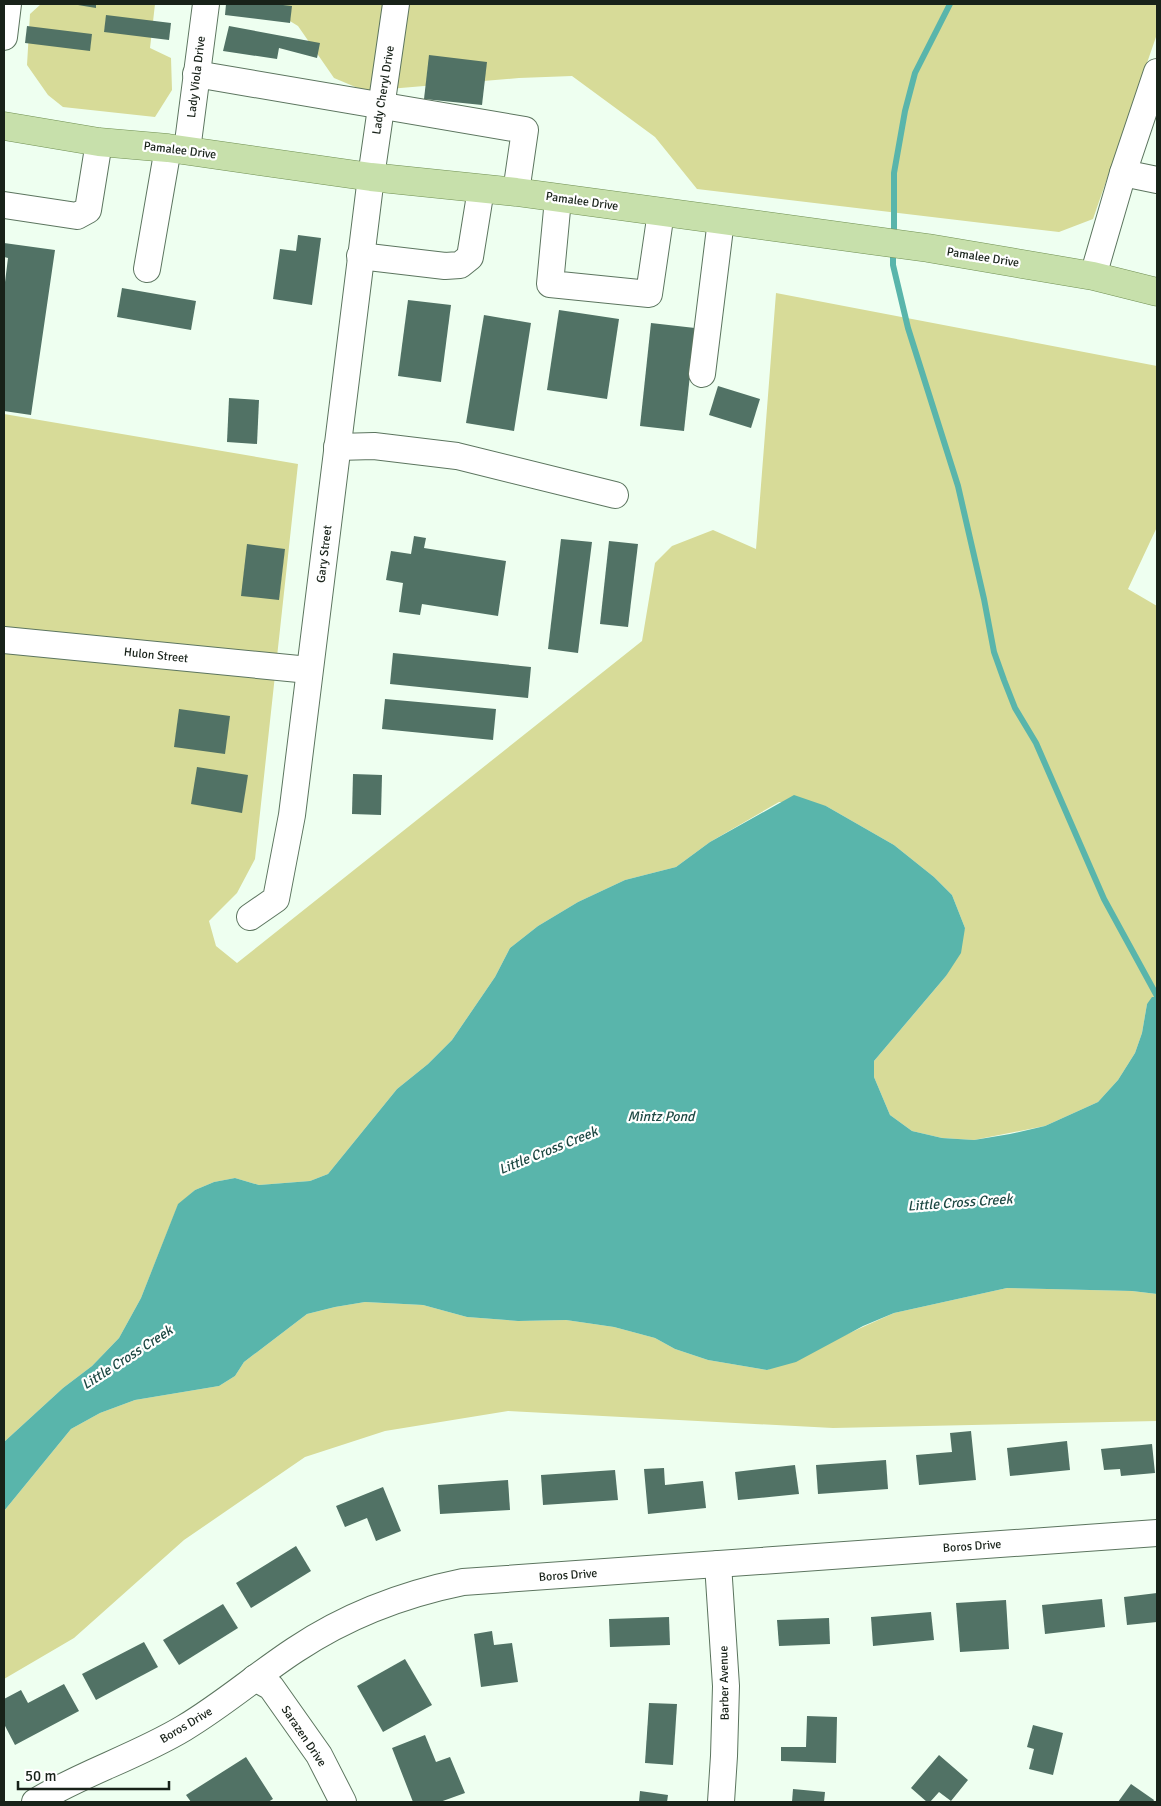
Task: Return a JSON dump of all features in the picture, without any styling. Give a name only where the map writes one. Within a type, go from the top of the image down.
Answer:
[{"type":"main road","name":"Pamalee Drive","points":[[4,126],[99,142],[177,149],[370,177],[516,192],[928,248],[1094,276],[1157,292]]},
{"type":"street","points":[[4,37],[8,4]]},
{"type":"street","name":"Lady Viola Drive","points":[[147,269],[196,74],[206,4]]},
{"type":"street","name":"Lady Cheryl Drive","points":[[370,177],[396,4]]},
{"type":"street","points":[[1094,276],[1123,173],[1157,72]]},
{"type":"street","points":[[196,74],[525,130],[516,192]]},
{"type":"street","points":[[4,205],[77,216],[88,210],[99,142]]},
{"type":"street","points":[[1123,173],[1157,180]]},
{"type":"street","name":"Gary Street","points":[[250,917],[276,899],[292,815],[370,177]]},
{"type":"street","points":[[360,256],[444,266],[460,264],[470,257],[481,189]]},
{"type":"street","points":[[558,199],[550,284],[649,294],[661,212]]},
{"type":"street","points":[[702,374],[721,220]]},
{"type":"street","points":[[337,447],[374,446],[457,456],[615,495]]},
{"type":"street","name":"Hulon Street","points":[[4,640],[309,670]]},
{"type":"street","name":"Boros Drive","points":[[35,1802],[57,1789],[122,1761],[183,1728],[230,1698],[296,1649],[345,1622],[396,1600],[436,1588],[463,1582],[1157,1533]]},
{"type":"street","name":"Barber Avenue","points":[[718,1564],[726,1686],[724,1756],[720,1802]]},
{"type":"street","name":"Sarazen Drive","points":[[255,1678],[271,1687],[319,1755],[344,1802]]},
{"type":"green space","points":[[41,4],[155,4],[150,48],[171,58],[172,90],[155,117],[63,107],[48,95],[27,65],[30,14]]},
{"type":"green space","points":[[262,4],[1157,4],[1157,34],[1093,219],[1059,232],[697,189],[655,137],[572,76],[519,78],[365,91],[334,78],[298,26]]},
{"type":"green space","points":[[776,293],[1157,366],[1157,527],[1128,589],[1157,606],[1157,997],[1147,1004],[1142,1033],[1135,1053],[1118,1080],[1098,1102],[1045,1126],[974,1140],[942,1138],[912,1131],[890,1115],[874,1077],[874,1061],[946,976],[965,928],[952,895],[934,877],[894,845],[826,806],[779,802],[710,842],[676,867],[625,880],[578,902],[538,926],[510,948],[495,977],[452,1040],[428,1064],[397,1089],[328,1174],[310,1181],[259,1185],[235,1178],[214,1182],[195,1190],[178,1205],[141,1298],[119,1338],[92,1366],[63,1388],[4,1442],[4,414],[298,464],[255,859],[237,893],[209,921],[216,946],[237,963],[642,641],[655,563],[672,546],[713,530],[756,549]]},
{"type":"green space","points":[[1007,1288],[1132,1291],[1157,1294],[1157,1421],[833,1428],[508,1411],[385,1431],[305,1457],[184,1540],[74,1638],[4,1679],[4,1511],[71,1429],[100,1413],[135,1400],[219,1386],[235,1376],[244,1362],[307,1314],[365,1302],[423,1305],[467,1317],[518,1321],[566,1320],[614,1327],[655,1338],[675,1349],[708,1360],[767,1370],[894,1313]]},
{"type":"water","name":"Mintz Pond","points":[[794,795],[826,806],[894,845],[934,877],[952,895],[965,928],[961,953],[946,976],[874,1061],[874,1077],[890,1115],[912,1131],[942,1138],[974,1140],[1045,1126],[1098,1102],[1118,1080],[1135,1053],[1142,1033],[1147,1004],[1152,997],[1157,997],[1157,1294],[1132,1291],[1007,1288],[894,1313],[863,1326],[796,1362],[767,1370],[708,1360],[675,1349],[655,1338],[614,1327],[566,1320],[518,1321],[467,1317],[423,1305],[365,1302],[335,1307],[307,1314],[244,1362],[235,1376],[219,1386],[135,1400],[100,1413],[71,1429],[4,1511],[4,1442],[63,1388],[92,1366],[119,1338],[141,1298],[178,1204],[195,1190],[214,1182],[235,1178],[259,1185],[310,1181],[328,1174],[397,1089],[428,1064],[452,1040],[495,977],[510,948],[538,926],[578,902],[625,880],[676,867],[710,842]]},
{"type":"building","points":[[72,4],[96,4],[96,8]]},
{"type":"building","points":[[226,4],[292,6],[290,23],[225,15]]},
{"type":"building","points":[[106,15],[171,23],[169,40],[104,32]]},
{"type":"building","points":[[27,26],[92,34],[90,51],[25,43]]},
{"type":"building","points":[[229,26],[320,43],[317,58],[279,48],[277,59],[223,51]]},
{"type":"building","points":[[429,55],[487,62],[482,105],[424,99]]},
{"type":"building","points":[[298,235],[321,238],[312,305],[273,299],[280,249],[296,251]]},
{"type":"building","points":[[4,243],[55,250],[31,415],[4,411],[4,290],[8,258],[4,257]]},
{"type":"building","points":[[122,288],[196,301],[191,330],[117,317]]},
{"type":"building","points":[[408,300],[451,305],[441,382],[398,376]]},
{"type":"building","points":[[559,310],[619,319],[607,399],[547,390]]},
{"type":"building","points":[[484,315],[531,323],[514,431],[466,423]]},
{"type":"building","points":[[651,323],[695,328],[684,431],[640,426]]},
{"type":"building","points":[[718,386],[760,399],[751,428],[709,415]]},
{"type":"building","points":[[229,398],[259,400],[257,444],[227,442]]},
{"type":"building","points":[[414,536],[426,538],[424,548],[506,561],[498,616],[422,604],[420,615],[399,612],[403,583],[386,580],[391,551],[411,554]]},
{"type":"building","points":[[561,539],[592,542],[578,653],[548,649]]},
{"type":"building","points":[[609,541],[638,544],[628,627],[600,624]]},
{"type":"building","points":[[247,544],[285,549],[279,600],[241,596]]},
{"type":"building","points":[[393,653],[531,667],[528,698],[390,684]]},
{"type":"building","points":[[385,699],[496,709],[493,740],[382,729]]},
{"type":"building","points":[[179,709],[230,716],[225,754],[174,747]]},
{"type":"building","points":[[197,767],[248,775],[242,813],[191,804]]},
{"type":"building","points":[[353,774],[382,775],[381,815],[352,814]]},
{"type":"building","points":[[971,1431],[976,1480],[919,1485],[916,1455],[952,1452],[950,1433]]},
{"type":"building","points":[[1067,1441],[1070,1470],[1010,1476],[1007,1448]]},
{"type":"building","points":[[1152,1444],[1155,1473],[1121,1476],[1120,1469],[1104,1470],[1101,1449]]},
{"type":"building","points":[[886,1460],[888,1489],[818,1494],[816,1465]]},
{"type":"building","points":[[795,1465],[799,1494],[738,1500],[735,1472]]},
{"type":"building","points":[[664,1468],[665,1485],[703,1481],[706,1508],[648,1514],[644,1469]]},
{"type":"building","points":[[615,1470],[618,1500],[543,1505],[541,1475]]},
{"type":"building","points":[[508,1480],[510,1510],[440,1514],[438,1485]]},
{"type":"building","points":[[383,1487],[401,1531],[376,1541],[367,1518],[345,1527],[336,1506]]},
{"type":"building","points":[[296,1546],[311,1571],[251,1608],[236,1583]]},
{"type":"building","points":[[1157,1593],[1157,1622],[1127,1625],[1124,1597]]},
{"type":"building","points":[[1102,1599],[1105,1627],[1045,1634],[1042,1605]]},
{"type":"building","points":[[1006,1600],[1009,1649],[960,1652],[956,1603]]},
{"type":"building","points":[[223,1604],[238,1628],[179,1665],[163,1640]]},
{"type":"building","points":[[931,1612],[934,1640],[873,1646],[871,1617]]},
{"type":"building","points":[[669,1617],[670,1645],[610,1647],[609,1619]]},
{"type":"building","points":[[829,1618],[830,1644],[779,1646],[777,1620]]},
{"type":"building","points":[[492,1631],[494,1645],[512,1643],[518,1682],[481,1687],[474,1634]]},
{"type":"building","points":[[144,1642],[158,1667],[96,1700],[82,1674]]},
{"type":"building","points":[[405,1659],[432,1705],[383,1732],[357,1686]]},
{"type":"building","points":[[64,1684],[79,1711],[15,1745],[4,1724],[4,1699],[21,1690],[28,1703]]},
{"type":"building","points":[[649,1703],[677,1704],[673,1765],[645,1763]]},
{"type":"building","points":[[807,1716],[837,1717],[836,1763],[781,1761],[781,1747],[806,1747]]},
{"type":"building","points":[[1033,1725],[1063,1733],[1053,1775],[1029,1769],[1034,1749],[1027,1747]]},
{"type":"building","points":[[425,1735],[436,1762],[450,1757],[465,1793],[440,1802],[413,1802],[392,1748]]},
{"type":"building","points":[[939,1755],[968,1780],[951,1801],[939,1792],[930,1802],[927,1802],[911,1788]]},
{"type":"building","points":[[246,1757],[273,1799],[268,1802],[191,1802],[186,1795]]},
{"type":"building","points":[[1131,1784],[1154,1800],[1153,1802],[1118,1802]]},
{"type":"building","points":[[793,1789],[825,1792],[824,1802],[792,1802]]},
{"type":"building","points":[[640,1791],[668,1795],[667,1802],[639,1802]]},
{"type":"waterway","points":[[894,237],[894,173],[905,111],[915,73],[950,4]]},
{"type":"waterway","points":[[893,249],[893,265],[908,328],[958,486],[994,652],[1015,708],[1036,743],[1104,899],[1157,996]]},
{"type":"water label","name":"Little Cross Creek","points":[[548,1150]]},
{"type":"water label","name":"Little Cross Creek","points":[[960,1202]]},
{"type":"water label","name":"Little Cross Creek","points":[[127,1357]]}]
